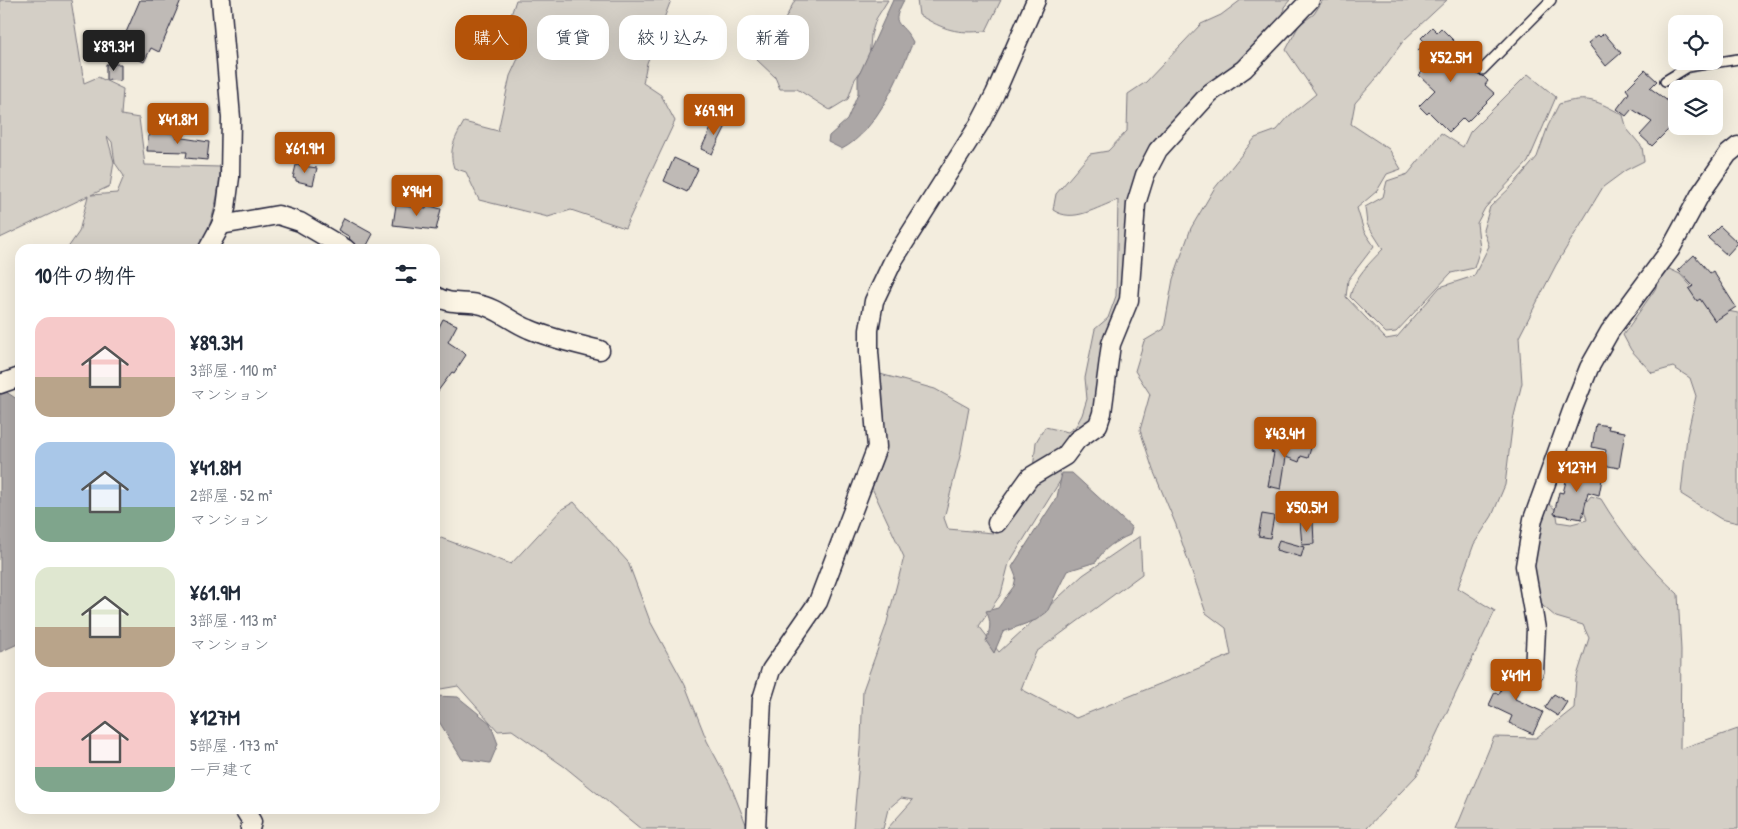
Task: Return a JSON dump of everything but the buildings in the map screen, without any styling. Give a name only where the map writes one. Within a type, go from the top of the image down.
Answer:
[{"type":"street","points":[[211,244],[221,225],[226,208],[230,177],[229,78],[221,0]]},
{"type":"street","points":[[756,829],[762,708],[767,678],[818,602],[877,447],[869,352],[869,330],[874,301],[894,260],[980,123],[1036,0]]},
{"type":"street","points":[[998,523],[1030,477],[1065,456],[1077,440],[1098,425],[1102,413],[1111,344],[1129,300],[1136,204],[1145,175],[1158,150],[1210,93],[1244,69],[1310,0]]},
{"type":"street","points":[[1534,672],[1536,630],[1525,566],[1533,519],[1573,408],[1589,368],[1610,331],[1670,250],[1700,193],[1728,154],[1738,146]]},
{"type":"street","points":[[221,225],[278,215],[300,222],[337,244]]},
{"type":"street","points":[[440,298],[448,302],[477,304],[496,311],[517,324],[543,335],[600,350]]},
{"type":"street","points":[[0,384],[15,379]]},
{"type":"street","points":[[247,814],[252,822],[250,829]]},
{"type":"lane","points":[[1482,70],[1547,2]]},
{"type":"lane","points":[[1665,81],[1688,67],[1738,59]]},
{"type":"shaded area","points":[[0,0],[71,0],[84,83],[98,77],[123,89],[121,115],[139,118],[145,165],[220,167],[217,198],[204,244],[71,244],[79,232],[88,196],[0,238]],"holes":[[[107,136],[112,142],[115,163],[124,176],[117,193],[91,195],[110,186],[114,162]]]},
{"type":"shaded area","points":[[516,0],[671,0],[665,15],[619,15],[619,60],[648,60],[643,83],[661,95],[675,121],[625,228],[571,210],[548,217],[479,200],[466,172],[454,168],[452,150],[455,139],[464,122],[498,131],[510,76],[517,60],[527,60],[527,15],[511,15]]},
{"type":"shaded area","points":[[795,0],[888,0],[876,19],[871,35],[869,60],[855,79],[848,99],[830,110],[797,89],[780,89],[775,77],[757,60],[809,60],[809,15],[787,15]]},
{"type":"shaded area","points":[[893,0],[904,0],[897,15],[897,20],[913,42],[894,86],[876,116],[855,141],[842,149],[828,142],[829,136],[847,120],[858,94],[858,77]]},
{"type":"shaded area","points":[[917,0],[1001,0],[986,31],[967,32],[951,30],[919,15]]},
{"type":"shaded area","points":[[1241,0],[1290,0],[1284,7],[1283,21],[1150,164],[1136,175],[1130,204],[1124,300],[1097,407],[1088,424],[1056,466],[1062,478],[1009,563],[1001,594],[979,626],[999,652],[1083,575],[1140,536],[1142,574],[1036,652],[1021,689],[1076,718],[1231,655],[1226,628],[1206,613],[1176,525],[1153,470],[1140,430],[1150,394],[1135,371],[1144,341],[1164,329],[1173,279],[1191,228],[1214,189],[1255,138],[1277,130],[1289,116],[1316,94],[1286,50],[1299,25],[1314,14],[1323,0],[1447,0],[1404,40],[1375,80],[1355,103],[1351,124],[1389,149],[1401,169],[1387,174],[1377,191],[1357,208],[1364,231],[1374,246],[1348,280],[1346,297],[1386,339],[1397,337],[1440,287],[1474,276],[1489,246],[1483,230],[1490,207],[1514,184],[1537,157],[1548,126],[1559,104],[1585,100],[1599,103],[1614,110],[1623,115],[1627,129],[1642,147],[1644,161],[1626,170],[1603,187],[1556,265],[1519,337],[1522,383],[1513,420],[1505,485],[1492,516],[1474,544],[1458,588],[1495,611],[1417,775],[1366,829],[887,829],[913,800],[901,798],[888,809],[883,829],[853,829],[861,739],[863,690],[886,626],[904,557],[872,488],[885,446],[880,374],[935,389],[969,408],[960,456],[944,518],[948,529],[993,533],[1032,478],[1036,442],[1045,427],[1068,432],[1076,426],[1082,415],[1087,399],[1085,378],[1095,329],[1108,318],[1116,296],[1118,200],[1085,213],[1069,215],[1053,210],[1056,194],[1090,154],[1108,151],[1127,131],[1128,94],[1146,82],[1201,24],[1221,15]]},
{"type":"shaded area","points":[[1528,74],[1556,97],[1528,162],[1485,208],[1477,223],[1480,249],[1474,268],[1451,273],[1396,332],[1386,333],[1350,297],[1359,277],[1383,249],[1367,224],[1365,207],[1383,197],[1387,181],[1408,174],[1441,133],[1463,147],[1470,132]]},
{"type":"shaded area","points":[[1667,268],[1680,274],[1711,308],[1738,313],[1738,523],[1721,519],[1681,494],[1687,436],[1696,396],[1690,378],[1673,367],[1652,373],[1631,350],[1623,335],[1654,291]]},
{"type":"shaded area","points":[[3,390],[15,398],[15,645],[0,652],[0,391]]},
{"type":"shaded area","points":[[1062,473],[1072,473],[1132,528],[1130,535],[1110,546],[1096,562],[1067,571],[1047,612],[1036,620],[1003,632],[994,653],[986,641],[990,626],[986,611],[998,608],[1014,586],[1016,577],[1012,567],[1057,497]]},
{"type":"shaded area","points":[[1591,496],[1601,499],[1636,549],[1678,594],[1681,650],[1680,749],[1738,729],[1738,829],[1456,829],[1494,737],[1536,738],[1574,708],[1576,679],[1589,638],[1583,625],[1556,617],[1537,601],[1530,566],[1543,499],[1556,510],[1558,522],[1571,524],[1587,520],[1583,506]]},
{"type":"shaded area","points":[[574,502],[628,562],[650,621],[685,685],[707,741],[730,784],[748,829],[641,829],[565,767],[512,730],[498,731],[458,686],[440,689],[440,538],[511,564],[562,509]]},
{"type":"shaded area","points":[[440,696],[458,697],[490,723],[498,744],[490,763],[462,759],[440,723]]}]
